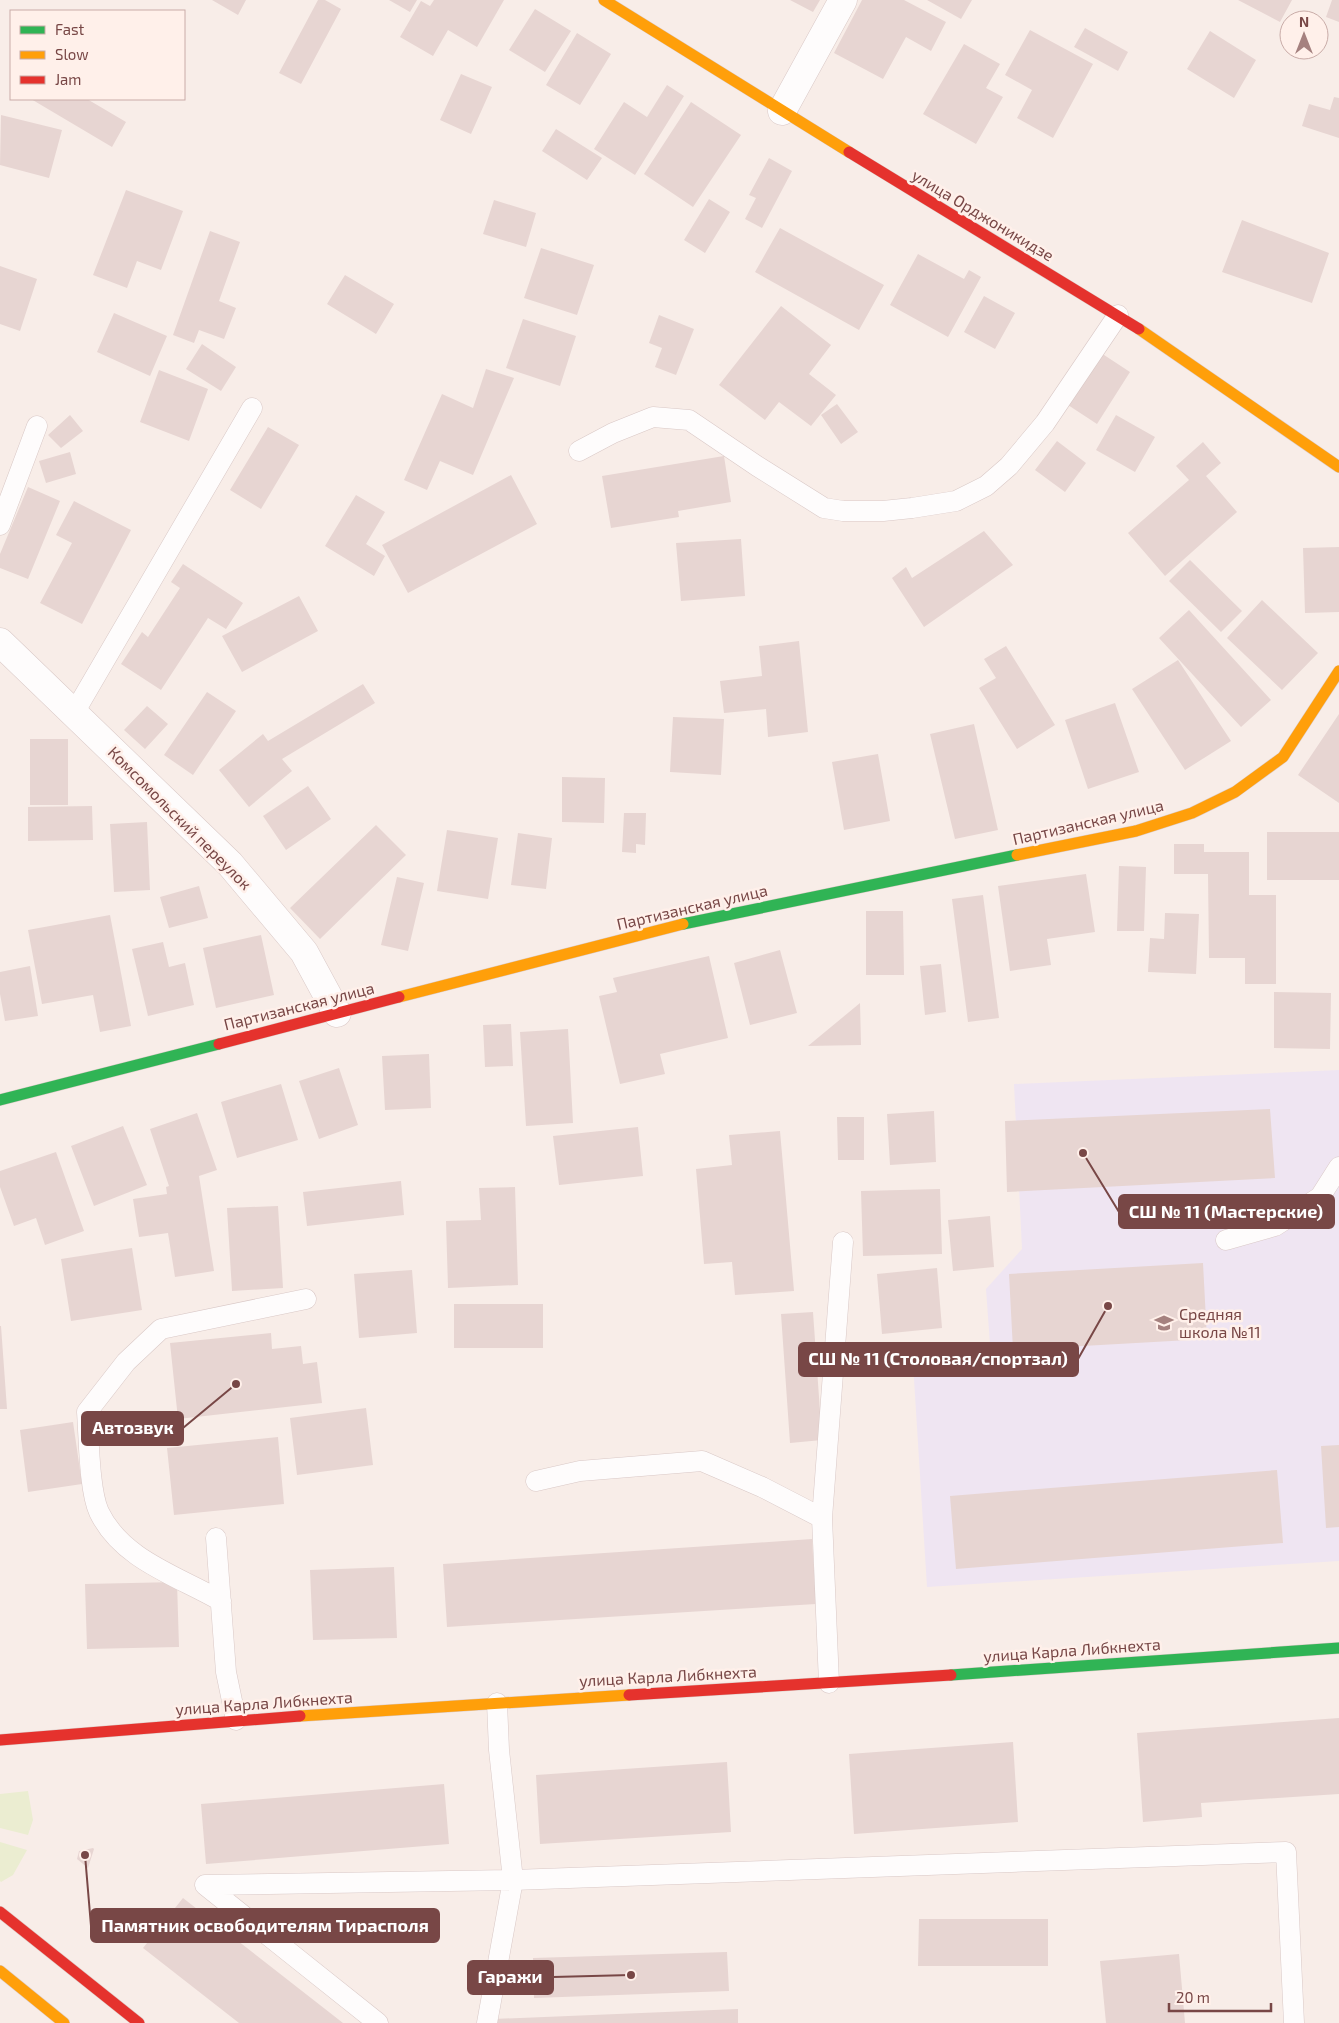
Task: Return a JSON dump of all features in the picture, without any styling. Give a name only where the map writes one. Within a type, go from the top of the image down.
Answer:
[{"type":"street","name":"улица Орджоникидзе","points":[[604,0],[1118,316],[1339,467]]},
{"type":"street","points":[[782,111],[843,0]]},
{"type":"street","name":"Комсомольский переулок","points":[[0,642],[230,864],[304,952],[337,1013]]},
{"type":"street","name":"Партизанская улица","points":[[0,1100],[707,918],[1136,831],[1192,813],[1235,792],[1283,756],[1339,671]]},
{"type":"street","name":"улица Карла Либкнехта","points":[[0,1740],[236,1720],[828,1683],[1339,1648]]},
{"type":"street","points":[[0,1912],[139,2023]]},
{"type":"street","points":[[0,1971],[64,2023]]},
{"type":"lane","points":[[579,451],[613,433],[654,417],[689,420],[790,488],[824,508],[843,511],[883,510],[912,508],[956,501],[986,486],[1010,466],[1045,423],[1118,316]]},
{"type":"lane","points":[[74,713],[252,408]]},
{"type":"lane","points":[[0,525],[37,426]]},
{"type":"lane","points":[[1226,1240],[1275,1226],[1305,1207],[1320,1197],[1339,1168]]},
{"type":"lane","points":[[828,1683],[822,1518],[843,1242]]},
{"type":"lane","points":[[221,1601],[132,1552],[113,1534],[99,1510],[92,1482],[87,1412],[126,1362],[161,1329],[306,1298]]},
{"type":"lane","points":[[536,1481],[580,1472],[702,1461],[762,1487],[822,1518]]},
{"type":"lane","points":[[216,1538],[226,1672],[236,1720]]},
{"type":"lane","points":[[487,2023],[513,1880],[499,1750],[497,1703]]},
{"type":"lane","points":[[378,2023],[205,1885],[513,1880],[1286,1852],[1294,2023]]},
{"type":"shaded area","name":"Средняя школа №11","points":[[1339,1070],[1339,1561],[927,1587],[913,1363],[991,1358],[986,1289],[1022,1249],[1014,1084]]},
{"type":"green space","points":[[28,1791],[33,1820],[28,1835],[0,1828],[0,1794]]},
{"type":"green space","points":[[0,1842],[27,1850],[13,1875],[1,1882],[0,1881]]},
{"type":"building","points":[[212,0],[246,0],[238,15]]},
{"type":"building","points":[[318,0],[325,0],[341,9],[301,84],[279,73]]},
{"type":"building","points":[[389,0],[417,0],[410,12]]},
{"type":"building","points":[[434,0],[504,0],[477,47],[448,30],[433,56],[400,37],[421,1],[430,6]]},
{"type":"building","points":[[790,0],[820,0],[813,12]]},
{"type":"building","points":[[862,0],[904,0],[946,22],[931,51],[906,37],[883,79],[834,53]]},
{"type":"building","points":[[927,0],[972,0],[961,19]]},
{"type":"building","points":[[1238,0],[1292,0],[1287,10],[1279,10],[1279,21]]},
{"type":"building","points":[[1332,0],[1339,0],[1339,22],[1329,18],[1328,10]]},
{"type":"building","points":[[535,9],[571,31],[545,72],[509,50]]},
{"type":"building","points":[[1085,28],[1128,52],[1118,71],[1074,47]]},
{"type":"building","points":[[1030,30],[1093,64],[1053,138],[1017,118],[1032,90],[1005,75]]},
{"type":"building","points":[[1210,31],[1256,60],[1234,98],[1187,69]]},
{"type":"building","points":[[577,33],[611,54],[580,105],[546,85]]},
{"type":"building","points":[[964,44],[1000,64],[986,88],[1003,97],[976,144],[923,114]]},
{"type":"building","points":[[461,74],[492,87],[471,134],[440,120]]},
{"type":"building","points":[[667,85],[684,96],[635,175],[594,149],[624,102],[647,117]]},
{"type":"building","points":[[1334,97],[1339,98],[1339,138],[1302,126],[1309,104],[1330,110]]},
{"type":"building","points":[[33,100],[89,100],[126,122],[112,147]]},
{"type":"building","points":[[691,102],[741,135],[693,207],[644,174]]},
{"type":"building","points":[[1,115],[62,130],[49,178],[0,165]]},
{"type":"building","points":[[556,129],[602,158],[587,180],[542,151]]},
{"type":"building","points":[[769,158],[792,171],[762,228],[745,219],[756,198],[749,195]]},
{"type":"building","points":[[126,190],[183,211],[161,270],[137,261],[127,288],[93,275]]},
{"type":"building","points":[[709,199],[730,212],[705,253],[684,240]]},
{"type":"building","points":[[494,200],[536,213],[526,247],[483,234]]},
{"type":"building","points":[[1242,220],[1329,253],[1312,303],[1222,272]]},
{"type":"building","points":[[780,228],[884,285],[859,330],[755,272]]},
{"type":"building","points":[[210,231],[240,242],[219,301],[236,308],[224,339],[199,330],[194,343],[173,335]]},
{"type":"building","points":[[541,248],[594,265],[577,315],[524,298]]},
{"type":"building","points":[[918,254],[964,279],[969,270],[981,277],[948,337],[890,305]]},
{"type":"building","points":[[0,266],[37,279],[20,331],[0,324]]},
{"type":"building","points":[[345,275],[394,304],[376,334],[327,304]]},
{"type":"building","points":[[984,296],[1015,313],[995,349],[964,332]]},
{"type":"building","points":[[781,306],[831,345],[809,374],[836,395],[811,426],[779,402],[765,420],[719,385]]},
{"type":"building","points":[[114,313],[167,336],[150,376],[97,352]]},
{"type":"building","points":[[659,315],[694,329],[676,375],[655,367],[662,348],[649,343]]},
{"type":"building","points":[[523,319],[576,336],[560,386],[506,368]]},
{"type":"building","points":[[202,344],[236,367],[221,391],[186,369]]},
{"type":"building","points":[[1101,353],[1130,372],[1097,424],[1068,405]]},
{"type":"building","points":[[486,369],[514,378],[473,475],[440,461],[427,490],[404,480],[442,394],[473,408]]},
{"type":"building","points":[[159,370],[208,389],[189,441],[140,422]]},
{"type":"building","points":[[837,404],[858,432],[841,444],[821,415]]},
{"type":"building","points":[[70,415],[83,431],[61,448],[48,435]]},
{"type":"building","points":[[1116,415],[1155,437],[1135,472],[1096,450]]},
{"type":"building","points":[[268,427],[299,445],[261,509],[230,490]]},
{"type":"building","points":[[1057,441],[1086,463],[1065,492],[1035,470]]},
{"type":"building","points":[[1203,442],[1221,463],[1206,476],[1237,512],[1165,576],[1128,533],[1189,480],[1176,466]]},
{"type":"building","points":[[70,452],[76,474],[46,483],[39,461]]},
{"type":"building","points":[[724,456],[731,502],[678,511],[679,517],[611,528],[602,476]]},
{"type":"building","points":[[511,475],[537,524],[408,593],[382,545]]},
{"type":"building","points":[[28,487],[60,501],[28,579],[0,568],[0,554]]},
{"type":"building","points":[[356,495],[385,512],[366,544],[385,556],[374,576],[325,546]]},
{"type":"building","points":[[74,501],[131,530],[82,624],[40,603],[72,543],[56,535]]},
{"type":"building","points":[[984,531],[1013,565],[924,627],[892,578],[906,567],[912,578]]},
{"type":"building","points":[[741,539],[745,596],[681,601],[676,543]]},
{"type":"building","points":[[1339,547],[1339,612],[1305,613],[1303,548]]},
{"type":"building","points":[[1190,560],[1242,611],[1221,632],[1169,581]]},
{"type":"building","points":[[183,564],[243,603],[226,629],[208,618],[161,690],[121,664],[142,632],[148,637],[180,588],[171,582]]},
{"type":"building","points":[[299,596],[318,631],[242,672],[222,636]]},
{"type":"building","points":[[1262,600],[1318,653],[1282,690],[1227,638]]},
{"type":"building","points":[[1189,610],[1271,700],[1241,727],[1159,638]]},
{"type":"building","points":[[799,641],[808,732],[768,737],[766,709],[724,713],[720,681],[762,676],[759,646]]},
{"type":"building","points":[[1006,646],[1055,725],[1017,749],[979,688],[996,678],[984,659]]},
{"type":"building","points":[[1178,660],[1231,741],[1185,770],[1132,689]]},
{"type":"building","points":[[363,684],[375,703],[282,759],[292,771],[249,807],[219,770],[263,734],[268,741]]},
{"type":"building","points":[[207,692],[236,711],[193,775],[164,755]]},
{"type":"building","points":[[1115,703],[1139,772],[1088,789],[1065,720]]},
{"type":"building","points":[[147,706],[168,724],[145,749],[124,730]]},
{"type":"building","points":[[1339,714],[1339,803],[1298,775]]},
{"type":"building","points":[[673,717],[724,719],[721,775],[670,772]]},
{"type":"building","points":[[974,724],[998,830],[955,839],[930,734]]},
{"type":"building","points":[[30,739],[68,739],[68,805],[30,805]]},
{"type":"building","points":[[878,754],[890,821],[844,830],[832,762]]},
{"type":"building","points":[[562,777],[605,778],[604,823],[562,822]]},
{"type":"building","points":[[308,786],[331,819],[286,850],[263,816]]},
{"type":"building","points":[[92,806],[93,840],[28,841],[28,807]]},
{"type":"building","points":[[624,813],[646,813],[645,845],[636,844],[636,853],[622,852]]},
{"type":"building","points":[[147,822],[150,890],[114,892],[110,824]]},
{"type":"building","points":[[376,825],[406,855],[320,939],[290,908]]},
{"type":"building","points":[[447,830],[498,838],[488,899],[437,891]]},
{"type":"building","points":[[1267,832],[1339,832],[1339,880],[1267,880]]},
{"type":"building","points":[[518,833],[552,838],[546,889],[511,885]]},
{"type":"building","points":[[1174,844],[1204,844],[1204,852],[1249,852],[1249,895],[1276,895],[1276,984],[1245,984],[1245,958],[1209,958],[1208,874],[1174,874]]},
{"type":"building","points":[[1119,866],[1146,867],[1144,931],[1117,931]]},
{"type":"building","points":[[1086,874],[1095,932],[1047,939],[1051,965],[1010,971],[998,886]]},
{"type":"building","points":[[397,877],[424,883],[408,951],[381,945]]},
{"type":"building","points":[[199,886],[208,918],[169,928],[160,897]]},
{"type":"building","points":[[983,895],[999,1018],[968,1022],[952,899]]},
{"type":"building","points":[[866,911],[903,911],[904,975],[866,975]]},
{"type":"building","points":[[1165,913],[1199,914],[1196,974],[1148,972],[1150,938],[1164,939]]},
{"type":"building","points":[[110,915],[131,1026],[100,1032],[93,995],[42,1004],[28,930]]},
{"type":"building","points":[[261,935],[274,995],[216,1008],[203,948]]},
{"type":"building","points":[[163,942],[169,967],[185,963],[194,1005],[148,1016],[132,949]]},
{"type":"building","points":[[780,950],[797,1013],[750,1025],[734,963]]},
{"type":"building","points":[[709,956],[728,1038],[660,1054],[665,1074],[620,1084],[599,996],[617,992],[613,978]]},
{"type":"building","points":[[941,964],[946,1012],[925,1015],[920,966]]},
{"type":"building","points":[[30,966],[38,1016],[5,1021],[0,994],[0,972]]},
{"type":"building","points":[[1274,992],[1331,993],[1330,1049],[1274,1048]]},
{"type":"building","points":[[860,1003],[861,1045],[808,1046]]},
{"type":"building","points":[[511,1024],[513,1066],[485,1067],[483,1025]]},
{"type":"building","points":[[568,1029],[573,1123],[526,1126],[520,1032]]},
{"type":"building","points":[[429,1054],[431,1108],[385,1110],[382,1056]]},
{"type":"building","points":[[339,1068],[358,1125],[319,1139],[299,1081]]},
{"type":"building","points":[[281,1084],[298,1140],[237,1158],[221,1102]]},
{"type":"building","points":[[1270,1109],[1275,1178],[1007,1192],[1005,1121]]},
{"type":"building","points":[[934,1111],[936,1162],[890,1165],[887,1114]]},
{"type":"building","points":[[197,1113],[217,1170],[199,1176],[214,1271],[175,1277],[168,1233],[139,1237],[133,1199],[167,1194],[166,1187],[169,1186],[150,1129]]},
{"type":"building","points":[[837,1117],[864,1117],[864,1160],[838,1160]]},
{"type":"building","points":[[123,1126],[147,1185],[94,1206],[71,1146]]},
{"type":"building","points":[[638,1127],[643,1176],[559,1185],[553,1136]]},
{"type":"building","points":[[780,1131],[794,1291],[735,1295],[732,1262],[704,1264],[696,1169],[732,1165],[729,1135]]},
{"type":"building","points":[[56,1152],[84,1231],[45,1245],[36,1218],[14,1226],[0,1187],[0,1171]]},
{"type":"building","points":[[401,1181],[404,1215],[307,1226],[303,1192]]},
{"type":"building","points":[[515,1187],[518,1285],[448,1288],[446,1221],[481,1220],[479,1188]]},
{"type":"building","points":[[940,1189],[942,1254],[863,1256],[861,1191]]},
{"type":"building","points":[[278,1206],[283,1288],[232,1291],[227,1208]]},
{"type":"building","points":[[990,1216],[994,1267],[953,1271],[948,1220]]},
{"type":"building","points":[[132,1248],[142,1310],[71,1321],[61,1259]]},
{"type":"building","points":[[1203,1263],[1207,1339],[1013,1350],[1009,1274]]},
{"type":"building","points":[[937,1268],[942,1328],[882,1334],[877,1274]]},
{"type":"building","points":[[412,1270],[417,1333],[359,1338],[354,1274]]},
{"type":"building","points":[[454,1304],[543,1304],[543,1348],[454,1348]]},
{"type":"building","points":[[813,1312],[822,1440],[790,1443],[781,1314]]},
{"type":"building","points":[[1,1326],[7,1409],[0,1409]]},
{"type":"building","points":[[271,1333],[272,1349],[301,1346],[303,1364],[317,1362],[322,1403],[178,1419],[170,1343]]},
{"type":"building","points":[[366,1408],[373,1465],[297,1475],[290,1418]]},
{"type":"building","points":[[73,1422],[82,1484],[28,1492],[20,1430]]},
{"type":"building","points":[[278,1437],[284,1504],[174,1515],[167,1448]]},
{"type":"building","points":[[1339,1445],[1339,1527],[1326,1528],[1321,1446]]},
{"type":"building","points":[[1277,1470],[1283,1543],[956,1569],[950,1496]]},
{"type":"building","points":[[812,1539],[816,1604],[447,1627],[443,1564]]},
{"type":"building","points":[[394,1567],[397,1638],[313,1640],[310,1570]]},
{"type":"building","points":[[177,1582],[179,1647],[87,1649],[85,1584]]},
{"type":"building","points":[[1339,1718],[1339,1794],[1201,1803],[1202,1817],[1143,1822],[1137,1733]]},
{"type":"building","points":[[1013,1742],[1018,1822],[854,1834],[849,1754]]},
{"type":"building","points":[[727,1762],[731,1832],[540,1844],[536,1775]]},
{"type":"building","points":[[444,1784],[449,1844],[206,1864],[201,1804]]},
{"type":"building","points":[[93,1848],[88,1868],[77,1859],[79,1851]]},
{"type":"building","points":[[183,1898],[343,2023],[239,2023],[143,1948]]},
{"type":"building","points":[[919,1919],[1048,1919],[1048,1966],[918,1966]]},
{"type":"building","points":[[727,1952],[729,1991],[534,1998],[533,1958]]},
{"type":"building","points":[[1179,1954],[1185,2023],[1106,2023],[1100,1961]]},
{"type":"building","points":[[738,2009],[738,2023],[494,2023],[494,2019]]},
{"type":"traffic: fast","points":[[683,924],[1017,855]]},
{"type":"traffic: fast","points":[[0,1100],[219,1044]]},
{"type":"traffic: fast","points":[[951,1675],[1339,1648]]},
{"type":"traffic: slow","points":[[604,0],[849,152]]},
{"type":"traffic: slow","points":[[1139,329],[1339,467]]},
{"type":"traffic: slow","points":[[1017,855],[1136,831],[1192,813],[1235,792],[1283,757],[1339,671]]},
{"type":"traffic: slow","points":[[399,997],[683,924]]},
{"type":"traffic: slow","points":[[300,1716],[629,1695]]},
{"type":"traffic: slow","points":[[0,1971],[64,2023]]},
{"type":"traffic: jam","points":[[849,152],[1139,329]]},
{"type":"traffic: jam","points":[[219,1044],[399,997]]},
{"type":"traffic: jam","points":[[629,1695],[951,1675]]},
{"type":"traffic: jam","points":[[0,1740],[300,1716]]},
{"type":"traffic: jam","points":[[0,1912],[139,2023]]},
{"type":"place","name":"СШ № 11 (Мастерские)","points":[[1083,1153]]},
{"type":"place","name":"СШ № 11 (Столовая/спортзал)","points":[[1108,1306]]},
{"type":"place","name":"Средняя школа №11","points":[[1164,1323]]},
{"type":"place","name":"Автозвук","points":[[236,1384]]},
{"type":"place","name":"Памятник освободителям Тирасполя","points":[[85,1855]]},
{"type":"place","name":"Гаражи","points":[[631,1975]]}]
